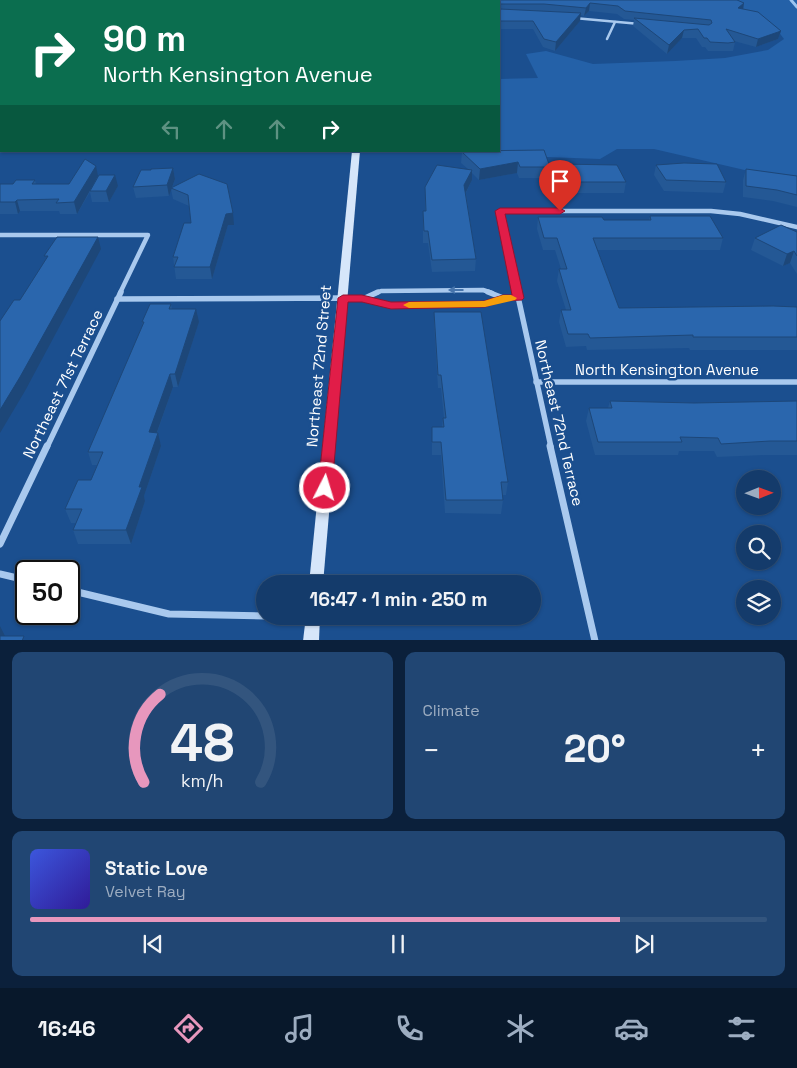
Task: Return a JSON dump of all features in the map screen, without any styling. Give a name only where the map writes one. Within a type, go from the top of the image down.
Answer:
[{"type":"main road","name":"Northeast 72nd Street","points":[[317,575],[356,152]]},
{"type":"main road","points":[[311,640],[312,625]]},
{"type":"street","points":[[568,18],[644,25]]},
{"type":"street","points":[[607,39],[615,22]]},
{"type":"street","name":"Northeast 72nd Terrace","points":[[596,640],[536,382],[500,211],[711,211],[740,214],[797,227]]},
{"type":"street","name":"Northeast 71st Terrace","points":[[0,235],[148,235],[0,544]]},
{"type":"street","points":[[362,299],[381,291],[483,290],[503,298]]},
{"type":"street","points":[[117,299],[343,298],[362,299],[391,305],[485,304],[503,298],[518,298]]},
{"type":"street","name":"North Kensington Avenue","points":[[536,382],[797,382]]},
{"type":"street","points":[[0,574],[15,577]]},
{"type":"street","points":[[80,593],[169,614],[256,616]]},
{"type":"shaded area","points":[[723,0],[797,0],[797,182],[654,149],[617,149],[600,159],[547,157],[525,150],[500,150],[500,79],[538,78],[526,54],[546,51],[593,64],[725,58],[768,50],[784,39],[775,27]]},
{"type":"building","points":[[500,0],[737,0],[744,3],[738,8],[758,12],[781,31],[758,39],[726,29],[735,42],[728,43],[710,42],[707,38],[704,38],[698,29],[684,30],[669,45],[634,18],[709,25],[712,23],[711,20],[625,11],[618,6],[590,3],[586,8],[544,4],[500,4]]},
{"type":"building","points":[[500,9],[581,13],[556,42],[544,39],[533,21],[500,21]]},
{"type":"building","points":[[544,150],[550,167],[520,167],[518,162],[480,169],[462,152]]},
{"type":"building","points":[[85,159],[96,166],[74,202],[56,203],[59,199],[0,202],[0,184],[13,184],[16,180],[35,180],[32,184],[69,184]]},
{"type":"building","points":[[684,163],[717,164],[726,182],[666,180],[656,165]]},
{"type":"building","points":[[559,164],[617,165],[626,182],[565,182]]},
{"type":"building","points":[[437,165],[472,170],[464,185],[476,259],[432,260],[428,231],[424,231],[423,211],[426,211],[425,187]]},
{"type":"building","points":[[173,168],[167,185],[133,187],[141,170]]},
{"type":"building","points":[[746,169],[797,176],[797,195],[746,186]]},
{"type":"building","points":[[199,174],[227,184],[233,213],[226,214],[210,267],[174,267],[178,257],[173,257],[184,223],[191,223],[188,195],[171,188]]},
{"type":"building","points":[[99,175],[115,175],[106,191],[90,191]]},
{"type":"building","points":[[650,216],[710,216],[723,238],[593,238],[619,308],[797,307],[797,337],[693,337],[693,335],[590,338],[588,334],[568,334],[561,310],[571,310],[559,269],[567,269],[557,238],[544,238],[538,217],[602,217],[604,220],[651,220]]},
{"type":"building","points":[[781,225],[797,232],[797,256],[794,251],[787,254],[755,238]]},
{"type":"building","points":[[57,237],[98,237],[0,410],[0,321],[14,300],[20,300],[48,256],[44,256]]},
{"type":"building","points":[[150,304],[171,304],[169,309],[196,309],[175,374],[170,374],[149,432],[158,433],[139,487],[142,487],[126,530],[73,530],[82,509],[65,509],[78,480],[91,480],[103,452],[88,452]]},
{"type":"building","points":[[434,312],[481,312],[508,482],[501,482],[503,500],[446,500],[441,442],[432,442],[432,427],[444,427],[443,418],[446,418],[441,375],[438,375]]},
{"type":"building","points":[[610,401],[694,403],[797,401],[797,441],[721,444],[718,438],[680,437],[682,442],[598,442],[589,408],[612,408]]},
{"type":"building","points":[[0,636],[24,636],[22,640],[0,640]]},
{"type":"waterway","points":[[791,0],[797,7]]},
{"type":"slow traffic","points":[[409,305],[485,304],[503,298],[511,298]]},
{"type":"route","points":[[325,488],[343,298],[362,299],[391,305],[485,304],[503,298],[518,298],[500,211],[560,211]]}]
